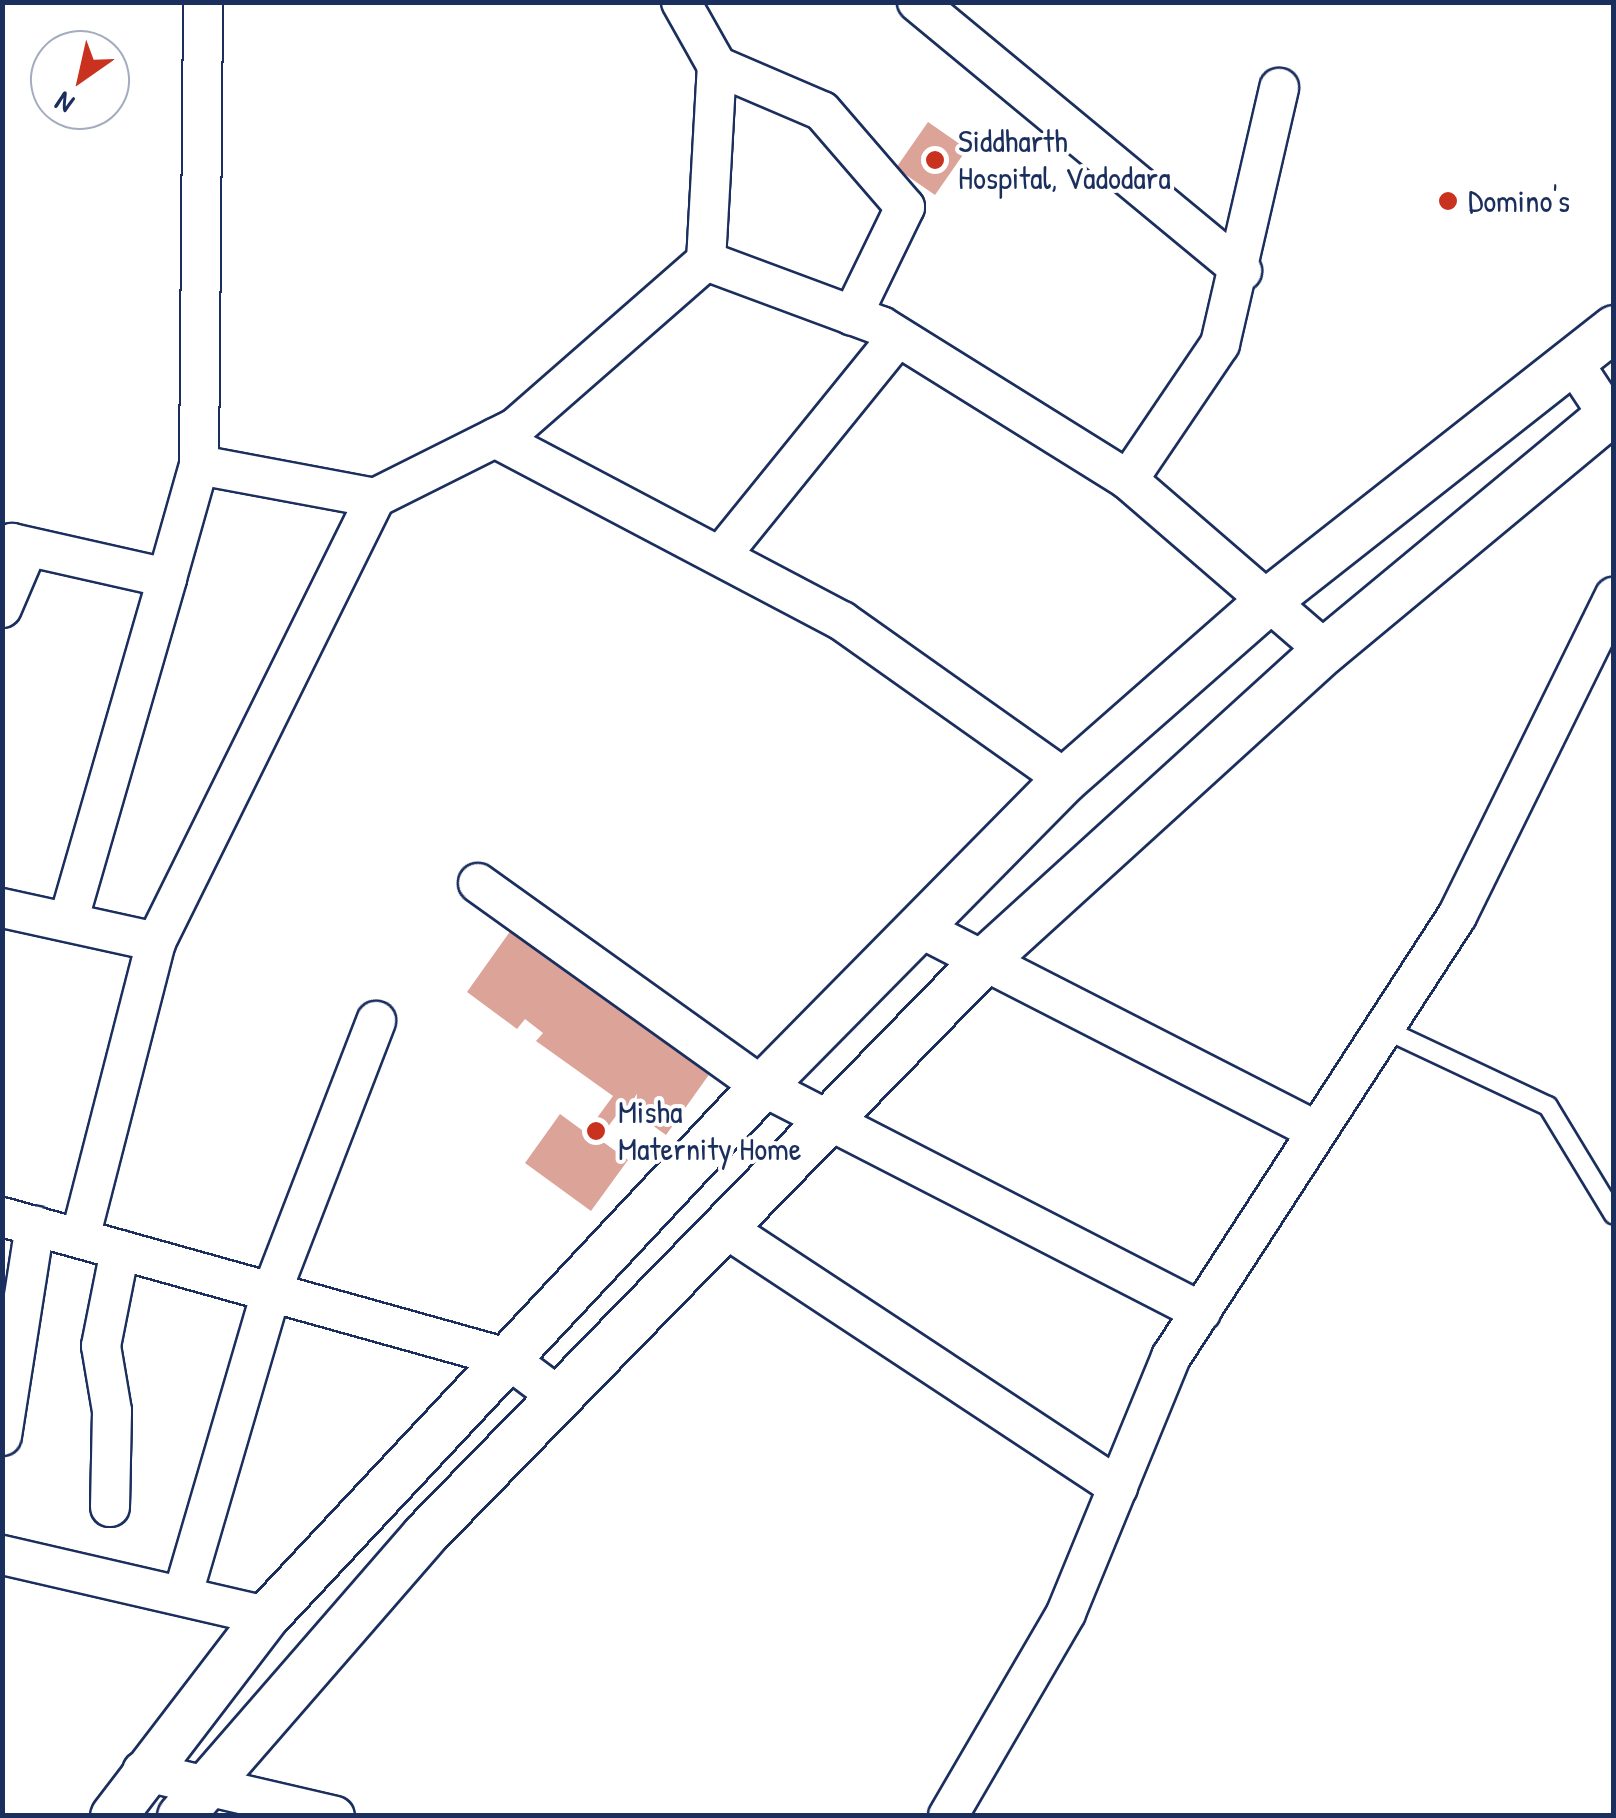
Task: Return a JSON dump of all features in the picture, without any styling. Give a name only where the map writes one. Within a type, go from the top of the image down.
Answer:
[{"type":"street","points":[[68,922],[198,465],[203,2]]},
{"type":"street","points":[[198,465],[375,498],[495,438],[706,262],[717,66],[681,2]]},
{"type":"street","points":[[917,2],[1242,271]]},
{"type":"street","points":[[717,66],[822,111],[905,206],[852,316]]},
{"type":"street","points":[[1128,480],[1220,344],[1242,271],[1279,88]]},
{"type":"street","points":[[706,262],[898,337],[1128,480],[1272,597],[1325,650]]},
{"type":"street","points":[[113,1816],[142,1771],[266,1616],[762,1086],[1065,780],[1272,597],[1614,328]]},
{"type":"street","points":[[722,554],[898,337]]},
{"type":"street","points":[[192,1800],[559,1397],[984,961],[1325,650],[1611,416],[1572,359]]},
{"type":"street","points":[[495,438],[842,620],[1065,780]]},
{"type":"street","points":[[80,1238],[156,942],[375,498]]},
{"type":"street","points":[[2,608],[11,543],[168,578]]},
{"type":"street","points":[[948,1816],[1066,1613],[1172,1357],[1457,916],[1614,597]]},
{"type":"street","points":[[478,883],[762,1086],[1200,1312]]},
{"type":"street","points":[[2,908],[156,942]]},
{"type":"street","points":[[918,928],[1318,1131]]},
{"type":"street","points":[[184,1590],[270,1296],[376,1021]]},
{"type":"street","points":[[2,1436],[19,1221],[270,1296],[507,1358],[559,1397]]},
{"type":"street","points":[[725,1228],[1118,1487]]},
{"type":"street","points":[[110,1508],[112,1410],[101,1346],[120,1250]]},
{"type":"street","points":[[2,1555],[184,1590],[266,1616]]},
{"type":"street","points":[[142,1771],[192,1800],[335,1816]]},
{"type":"lane","points":[[1384,1029],[1548,1106],[1614,1215]]},
{"type":"building","points":[[928,122],[967,149],[935,195],[896,168]]},
{"type":"building","points":[[514,926],[713,1069],[666,1135],[624,1105],[599,1139],[628,1160],[591,1211],[525,1163],[560,1114],[586,1133],[613,1096],[536,1041],[543,1033],[525,1019],[517,1029],[467,992]]},
{"type":"place","name":"Siddharth Hospital, Vadodara","points":[[935,160]]},
{"type":"place","name":"Domino's","points":[[1448,201]]},
{"type":"place","name":"Misha Maternity Home","points":[[596,1131]]}]
